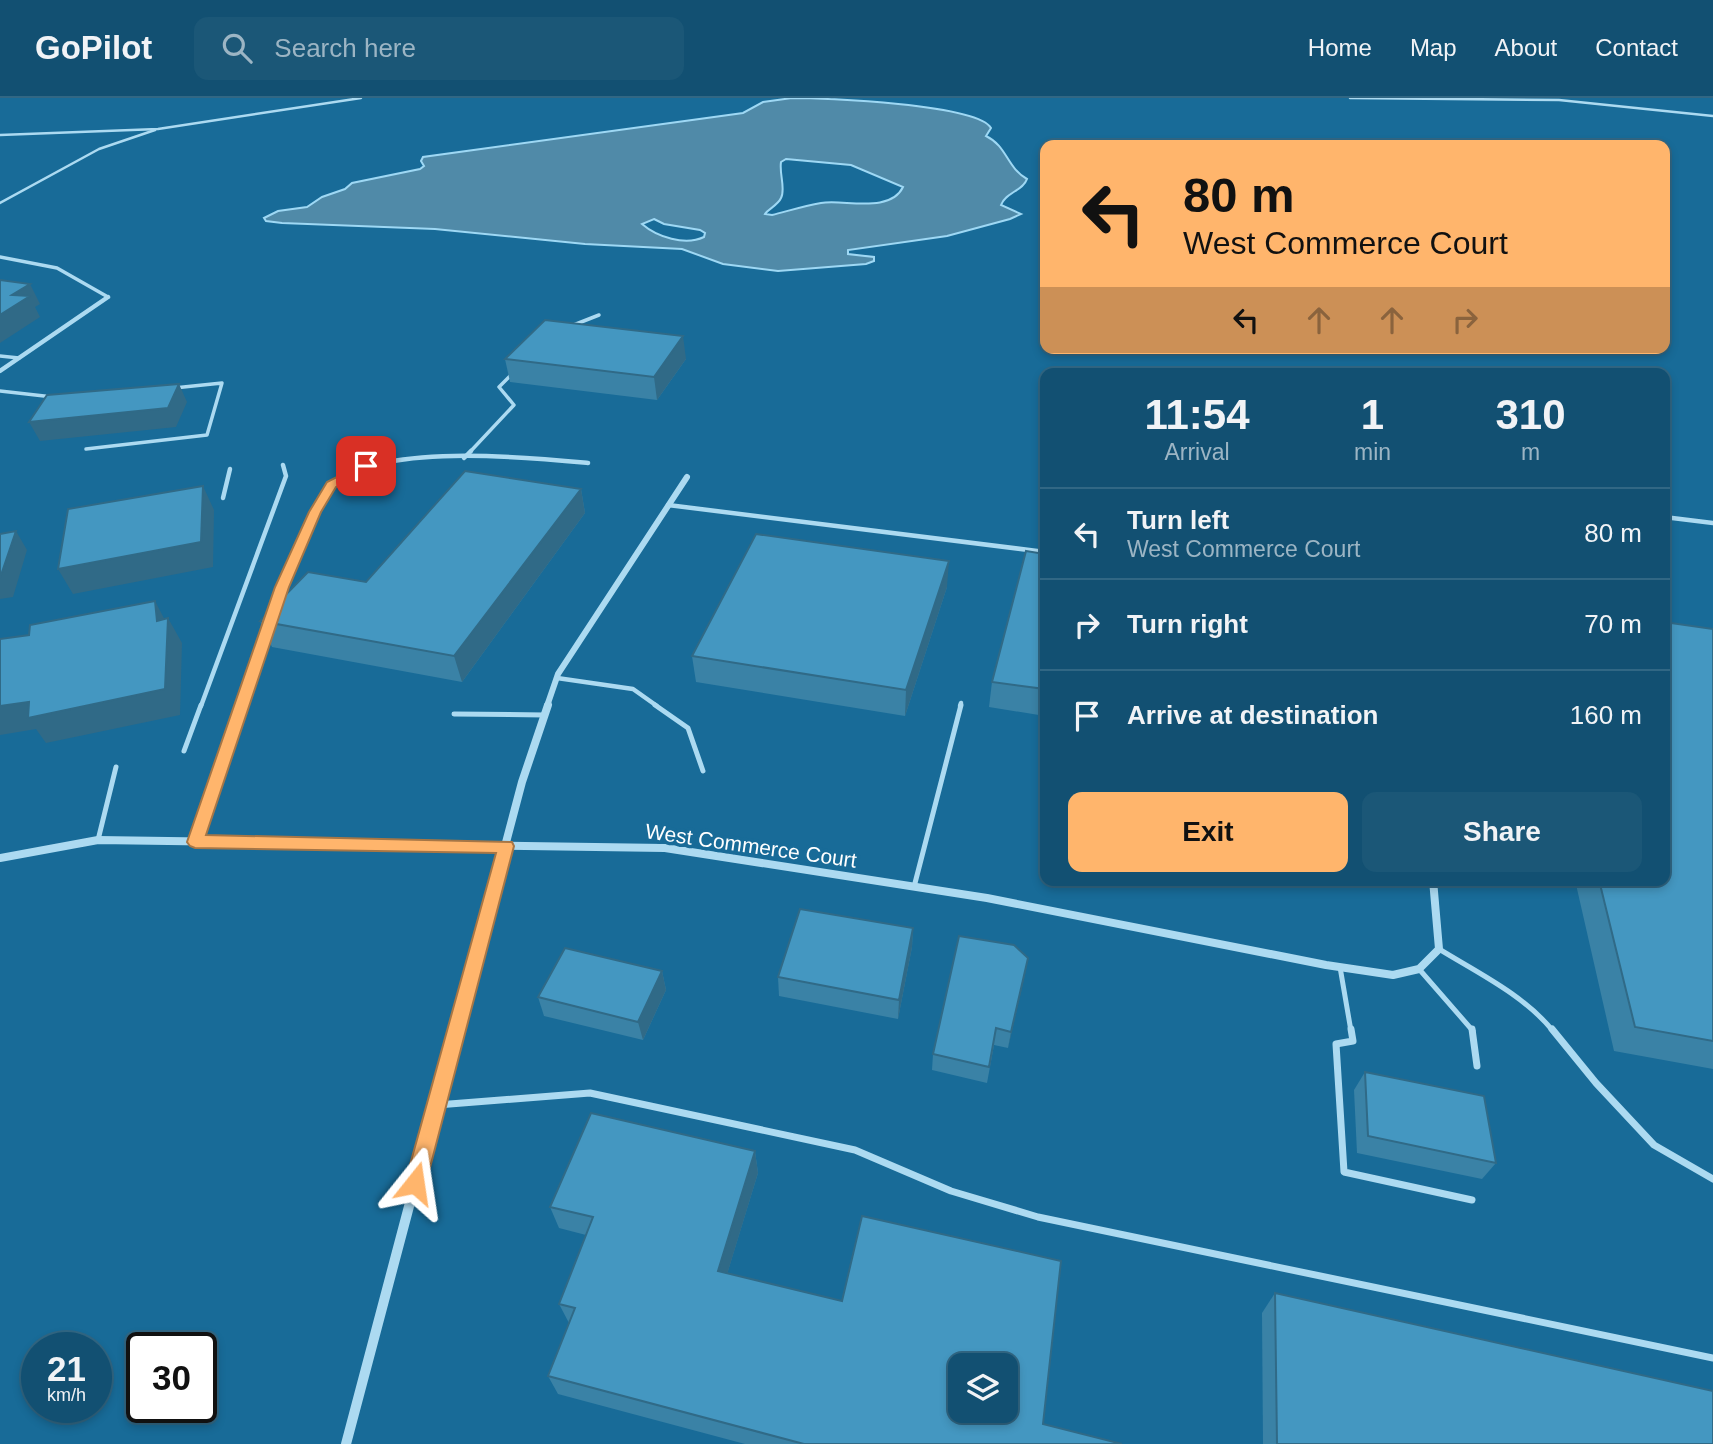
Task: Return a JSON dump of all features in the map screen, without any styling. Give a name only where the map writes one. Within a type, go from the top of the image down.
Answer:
[{"type":"street","points":[[0,371],[108,297]]},
{"type":"street","points":[[346,1444],[523,782],[557,678],[687,477]]},
{"type":"street","name":"West Commerce Court","points":[[0,858],[98,840],[665,848],[987,898],[1340,967],[1393,975],[1419,969]]},
{"type":"street","points":[[1419,969],[1439,949],[1434,886]]},
{"type":"lane","points":[[0,135],[158,129],[361,98]]},
{"type":"lane","points":[[1350,98],[1410,101],[1535,99],[1609,103],[1713,116]]},
{"type":"lane","points":[[0,202],[99,149],[158,129]]},
{"type":"lane","points":[[0,257],[57,268],[108,297]]},
{"type":"lane","points":[[565,329],[599,315]]},
{"type":"lane","points":[[0,355],[19,358]]},
{"type":"lane","points":[[464,458],[514,405],[499,387],[517,369]]},
{"type":"lane","points":[[86,449],[207,435],[222,383],[167,388]]},
{"type":"lane","points":[[0,391],[62,397]]},
{"type":"lane","points":[[195,842],[282,587],[325,492],[346,475],[366,466],[390,461],[464,458],[587,463]]},
{"type":"lane","points":[[184,751],[286,476],[283,465]]},
{"type":"lane","points":[[223,498],[230,469]]},
{"type":"lane","points":[[668,505],[1040,551]]},
{"type":"lane","points":[[1670,518],[1713,523]]},
{"type":"lane","points":[[557,678],[634,689],[688,728],[703,771]]},
{"type":"lane","points":[[914,887],[961,703]]},
{"type":"lane","points":[[454,714],[545,715]]},
{"type":"lane","points":[[98,840],[116,766]]},
{"type":"lane","points":[[1439,949],[1508,991],[1544,1019],[1596,1083],[1654,1145],[1713,1179]]},
{"type":"lane","points":[[1340,967],[1353,1041],[1336,1044],[1344,1172],[1472,1200]]},
{"type":"lane","points":[[1419,969],[1473,1030],[1477,1066]]},
{"type":"lane","points":[[436,1105],[590,1093],[855,1150],[951,1191],[1038,1217],[1713,1358]]},
{"type":"water","points":[[792,98],[865,101],[930,108],[980,120],[991,128],[986,136],[998,145],[1015,169],[1027,179],[1001,205],[1021,214],[947,236],[848,250],[848,254],[874,257],[874,261],[866,264],[778,271],[723,264],[682,249],[585,244],[435,229],[282,223],[266,221],[264,218],[278,211],[307,207],[352,183],[420,169],[424,166],[421,161],[423,157],[743,113],[763,102]],"holes":[[[786,159],[851,165],[903,187],[897,195],[877,203],[831,202],[772,215],[765,214],[781,198],[781,162]],[[654,219],[664,224],[700,230],[705,233],[704,237],[680,240],[655,233],[642,224]]]},
{"type":"building","points":[[0,280],[30,284],[12,295],[30,296],[0,315]]},
{"type":"building","points":[[545,320],[683,336],[654,377],[505,359]]},
{"type":"building","points":[[179,384],[168,408],[29,422],[47,395]]},
{"type":"building","points":[[465,471],[581,489],[454,656],[260,621],[308,572],[366,582]]},
{"type":"building","points":[[203,486],[201,542],[58,569],[68,509]]},
{"type":"building","points":[[16,531],[0,578],[0,534]]},
{"type":"building","points":[[756,534],[949,561],[906,690],[692,656]]},
{"type":"building","points":[[1026,551],[1040,553],[1040,688],[992,682]]},
{"type":"building","points":[[155,601],[157,621],[168,618],[165,689],[28,718],[29,702],[0,706],[0,639],[29,635],[30,625]]},
{"type":"building","points":[[1670,623],[1713,629],[1713,1041],[1635,1027],[1600,886],[1670,886]]},
{"type":"building","points":[[800,909],[913,928],[899,1000],[778,977]]},
{"type":"building","points":[[959,936],[1014,945],[1028,958],[1011,1032],[996,1028],[989,1067],[933,1054]]},
{"type":"building","points":[[565,948],[662,971],[638,1022],[538,997]]},
{"type":"building","points":[[1365,1072],[1484,1096],[1496,1163],[1368,1136]]},
{"type":"building","points":[[591,1113],[755,1151],[718,1271],[842,1301],[862,1216],[1061,1261],[1043,1424],[1122,1444],[804,1444],[548,1376],[575,1308],[559,1304],[593,1217],[550,1207]]},
{"type":"building","points":[[1275,1293],[1713,1391],[1713,1444],[1277,1444]]},
{"type":"route","points":[[366,466],[332,484],[315,512],[282,587],[195,842],[506,846],[415,1183]]}]
